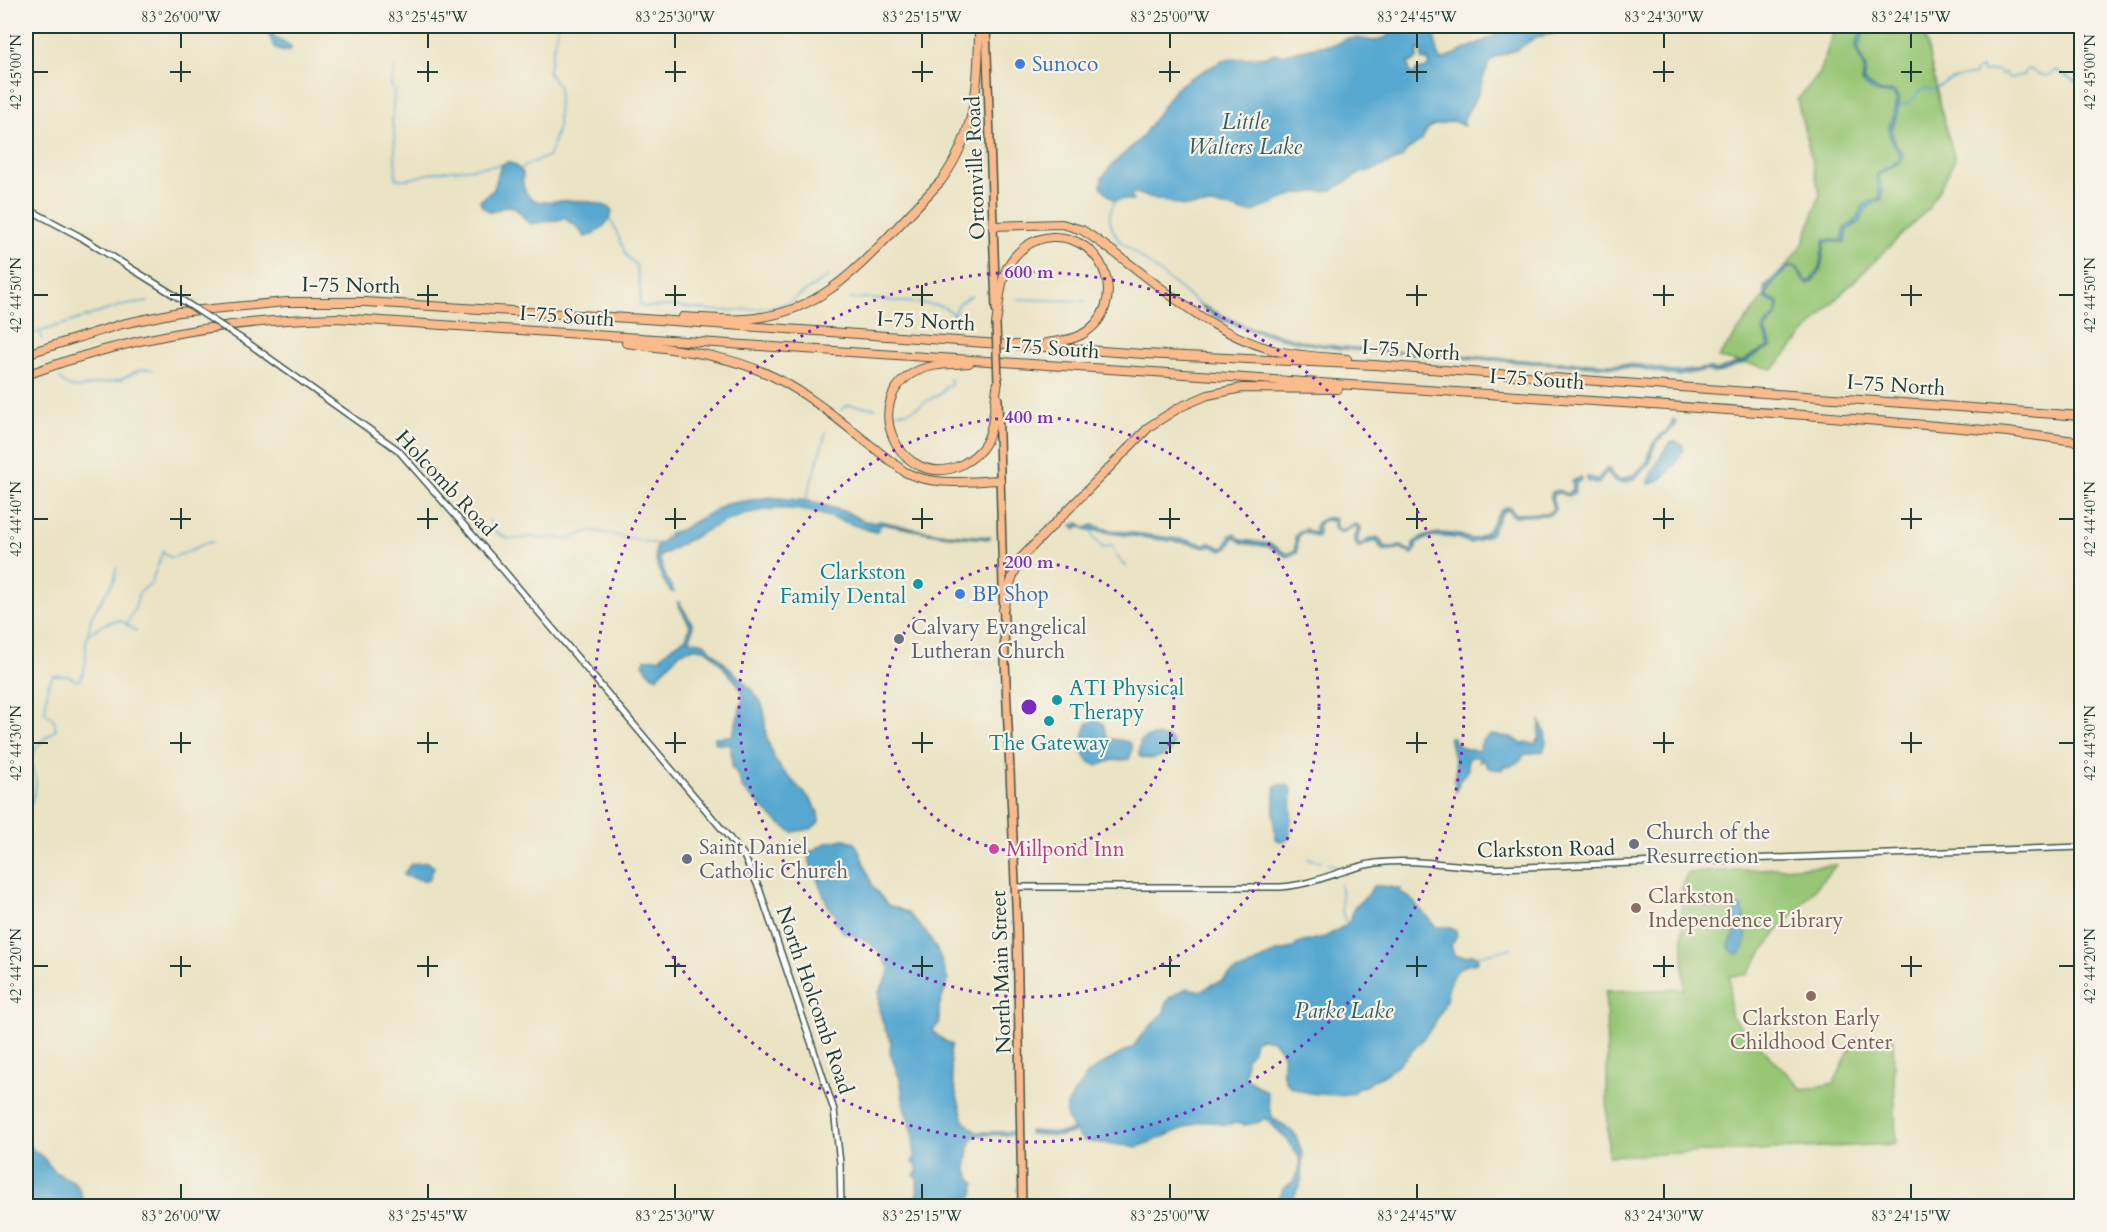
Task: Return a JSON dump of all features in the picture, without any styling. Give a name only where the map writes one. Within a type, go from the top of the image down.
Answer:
[{"type":"highway","points":[[644,319],[670,316],[736,320],[763,317],[811,302],[831,290],[856,270],[940,181],[961,149],[974,111],[979,72],[979,26]]},
{"type":"highway","points":[[993,226],[1062,224],[1082,230],[1184,306],[1224,331],[1274,350],[1368,362],[1374,365]]},
{"type":"highway","points":[[996,324],[1007,267],[1019,251],[1033,242],[1048,237],[1068,238],[1085,246],[1098,258],[1106,276],[1108,295],[1100,318],[1087,331],[1071,340],[1021,344]]},
{"type":"highway","name":"I-75 North","points":[[26,354],[122,324],[179,312],[286,302],[365,302],[1144,354],[1374,365],[2082,416]]},
{"type":"highway","name":"I-75 South","points":[[26,375],[110,347],[194,329],[253,322],[337,318],[1536,396],[1939,425],[2082,442]]},
{"type":"highway","points":[[559,334],[697,352],[741,363],[788,384],[915,477],[928,481],[1000,480]]},
{"type":"highway","points":[[984,361],[933,365],[906,377],[892,396],[888,413],[888,424],[894,441],[909,459],[923,467],[951,469],[968,461],[988,439],[998,382]]},
{"type":"highway","points":[[1004,610],[1012,578],[1020,559],[1150,426],[1170,412],[1201,398],[1242,388],[1393,388]]},
{"type":"main road","name":"Ortonville Road","points":[[986,26],[998,382]]},
{"type":"main road","name":"North Main Street","points":[[998,382],[1023,1139],[1022,1204]]},
{"type":"street","name":"Holcomb Road","points":[[26,208],[79,236],[174,295],[248,344],[398,450],[504,571],[714,819]]},
{"type":"street","name":"North Holcomb Road","points":[[714,819],[743,854],[753,873],[827,1087],[837,1126],[841,1206]]},
{"type":"street","name":"Clarkston Road","points":[[1015,887],[1281,887],[1304,885],[1362,866],[1402,861],[1498,868],[2082,848]]},
{"type":"green space","points":[[1835,26],[1923,26],[1940,105],[1955,160],[1929,208],[1836,299],[1773,369],[1718,358],[1803,244],[1820,194],[1797,100],[1820,73]]},
{"type":"green space","points":[[1836,865],[1771,939],[1747,975],[1730,976],[1730,1015],[1803,1090],[1834,1083],[1855,1039],[1893,1033],[1896,1144],[1608,1156],[1606,991],[1684,989],[1681,891],[1687,873]]},
{"type":"water","points":[[260,26],[289,26],[275,29],[272,35],[289,45],[290,51],[277,49],[267,32]]},
{"type":"water","name":"Little Walters Lake","points":[[1390,26],[1432,26],[1440,61],[1516,26],[1553,26],[1552,34],[1536,37],[1518,49],[1489,62],[1478,94],[1464,118],[1464,126],[1453,121],[1432,126],[1422,140],[1406,151],[1402,158],[1363,172],[1332,190],[1295,194],[1253,212],[1242,212],[1233,208],[1211,205],[1183,206],[1135,193],[1132,195],[1133,201],[1114,200],[1101,186],[1102,178],[1112,165],[1142,137],[1174,90],[1190,78],[1224,60],[1268,56],[1275,53],[1281,55],[1336,44],[1344,39],[1358,38],[1374,41],[1387,37]],"holes":[[[1418,49],[1422,52],[1422,60],[1428,60],[1430,64],[1427,68],[1417,70],[1413,75],[1408,64],[1417,59]]]},
{"type":"water","points":[[1862,26],[1867,26],[1858,48],[1866,69],[1864,82],[1881,92],[1893,91],[1899,97],[1899,106],[1892,131],[1896,145],[1903,154],[1901,162],[1878,176],[1883,192],[1882,199],[1868,207],[1860,222],[1847,230],[1845,242],[1825,242],[1820,271],[1813,280],[1808,284],[1791,267],[1767,289],[1767,297],[1777,301],[1778,306],[1777,314],[1765,331],[1771,348],[1755,355],[1745,363],[1723,372],[1713,373],[1706,370],[1677,376],[1639,368],[1341,349],[1307,344],[1245,328],[1210,313],[1199,304],[1245,326],[1308,342],[1341,347],[1535,361],[1639,365],[1678,372],[1708,368],[1717,371],[1744,361],[1769,347],[1763,330],[1776,315],[1777,305],[1765,298],[1764,287],[1787,266],[1797,267],[1806,281],[1810,281],[1819,269],[1824,239],[1842,241],[1845,227],[1856,219],[1867,203],[1880,198],[1876,175],[1899,161],[1900,158],[1889,132],[1896,105],[1895,97],[1892,93],[1876,92],[1862,83],[1864,69],[1855,48]]},
{"type":"water","points":[[508,162],[523,173],[525,191],[531,198],[540,202],[576,201],[604,205],[612,209],[607,223],[590,236],[585,237],[577,227],[565,219],[530,224],[512,207],[508,206],[490,212],[482,206],[480,201],[494,189],[501,165]]},
{"type":"water","points":[[1673,419],[1676,422],[1674,426],[1656,444],[1650,463],[1640,474],[1622,483],[1612,478],[1607,471],[1599,483],[1587,481],[1587,477],[1598,479],[1607,468],[1620,480],[1635,474],[1648,461],[1652,445],[1667,430]]},
{"type":"water","points":[[1670,442],[1683,445],[1683,452],[1665,476],[1649,484],[1648,480]]},
{"type":"water","points":[[1581,477],[1581,480],[1576,483],[1575,492],[1569,496],[1554,494],[1555,510],[1549,515],[1515,516],[1507,509],[1501,514],[1491,534],[1477,541],[1470,543],[1458,538],[1432,536],[1416,544],[1416,550],[1412,554],[1400,549],[1383,551],[1376,540],[1358,548],[1354,540],[1358,528],[1355,526],[1341,533],[1335,529],[1333,521],[1325,520],[1318,527],[1317,537],[1305,532],[1301,533],[1298,537],[1297,553],[1287,557],[1270,547],[1242,543],[1234,537],[1227,549],[1222,551],[1211,546],[1203,547],[1089,530],[1079,525],[1076,529],[1072,525],[1079,523],[1086,528],[1093,525],[1109,530],[1203,544],[1211,543],[1222,548],[1225,547],[1230,535],[1234,534],[1242,540],[1271,544],[1287,554],[1295,550],[1295,537],[1299,531],[1306,529],[1315,534],[1317,523],[1320,520],[1331,518],[1335,519],[1336,527],[1342,531],[1355,524],[1360,526],[1361,530],[1357,540],[1360,545],[1377,537],[1382,541],[1384,548],[1400,546],[1411,551],[1413,543],[1424,537],[1440,533],[1475,539],[1491,527],[1497,515],[1505,507],[1510,507],[1515,514],[1548,513],[1553,509],[1550,498],[1552,492],[1557,490],[1568,494],[1573,489],[1572,481]]},
{"type":"water","points":[[769,497],[809,501],[875,523],[880,521],[915,529],[990,537],[990,539],[940,535],[882,524],[876,532],[806,511],[767,510],[729,520],[659,557],[674,592],[671,592],[656,563],[657,544],[670,533],[680,530],[726,504]]},
{"type":"water","points":[[677,602],[693,625],[690,640],[704,643],[751,689],[761,702],[766,735],[774,758],[782,770],[811,800],[818,812],[819,822],[811,829],[792,832],[780,824],[743,789],[735,770],[732,769],[731,744],[715,742],[715,737],[731,736],[733,733],[744,696],[737,683],[713,655],[704,649],[695,648],[681,652],[657,677],[652,676],[643,664],[645,659],[660,658],[670,648],[686,638],[690,626]]},
{"type":"water","points":[[1095,720],[1103,723],[1107,738],[1130,744],[1132,752],[1129,759],[1112,760],[1099,765],[1087,759],[1083,748],[1084,735],[1087,724]]},
{"type":"water","points":[[1540,721],[1546,736],[1543,751],[1523,755],[1522,759],[1510,767],[1504,766],[1502,770],[1489,768],[1483,760],[1479,762],[1479,757],[1471,757],[1468,760],[1468,771],[1460,779],[1456,793],[1454,779],[1456,767],[1449,737],[1453,737],[1460,746],[1470,750],[1479,750],[1482,741],[1491,735],[1511,737],[1523,744],[1525,742],[1534,744],[1539,738]]},
{"type":"water","points":[[1153,736],[1169,738],[1174,744],[1172,748],[1159,757],[1139,756],[1140,742]]},
{"type":"water","points":[[1276,785],[1287,785],[1292,788],[1288,840],[1276,839],[1274,803]]},
{"type":"water","points":[[844,839],[854,842],[858,848],[873,887],[888,905],[907,912],[929,936],[939,954],[948,981],[939,1007],[939,1024],[932,1030],[952,1045],[950,1052],[952,1078],[964,1121],[976,1132],[1014,1132],[1014,1135],[976,1135],[973,1138],[969,1148],[967,1166],[969,1177],[975,1184],[973,1195],[964,1201],[924,1203],[918,1200],[917,1178],[914,1175],[918,1172],[917,1166],[912,1162],[915,1157],[912,1129],[904,1107],[901,1082],[890,1053],[891,1040],[879,1010],[879,992],[889,974],[889,967],[877,950],[867,941],[843,932],[834,919],[837,915],[830,910],[808,857],[808,853],[826,843]]},
{"type":"water","points":[[428,862],[434,867],[426,881],[404,876],[411,864]]},
{"type":"water","name":"Parke Lake","points":[[1373,886],[1400,889],[1401,893],[1410,898],[1436,927],[1449,927],[1456,931],[1457,935],[1451,946],[1455,956],[1472,954],[1477,956],[1478,960],[1476,963],[1460,968],[1455,973],[1440,1013],[1427,1034],[1410,1053],[1392,1070],[1365,1086],[1358,1087],[1353,1093],[1326,1095],[1295,1089],[1284,1078],[1283,1055],[1273,1040],[1261,1038],[1255,1041],[1253,1051],[1246,1058],[1245,1078],[1267,1092],[1273,1118],[1295,1134],[1303,1154],[1302,1179],[1292,1201],[1278,1206],[1281,1203],[1280,1197],[1283,1189],[1296,1177],[1300,1164],[1299,1157],[1287,1139],[1265,1118],[1245,1125],[1199,1122],[1138,1147],[1085,1141],[1075,1132],[1060,1136],[1029,1134],[1029,1131],[1060,1133],[1073,1130],[1067,1118],[1067,1106],[1087,1075],[1133,1047],[1164,1012],[1170,997],[1187,988],[1202,991],[1222,981],[1235,971],[1245,969],[1276,952],[1293,948],[1299,943],[1325,937],[1346,925],[1351,919],[1354,907],[1368,895]]},
{"type":"water","points":[[1738,906],[1744,912],[1747,930],[1741,953],[1736,954],[1729,945],[1736,931],[1735,910]]},
{"type":"water","points":[[26,1139],[31,1148],[42,1156],[55,1172],[73,1181],[86,1206],[26,1206]]},
{"type":"waterway","points":[[520,169],[549,156],[558,127],[559,87],[548,73],[558,26]]},
{"type":"waterway","points":[[394,68],[391,84],[394,92],[392,124],[396,179],[501,165]]},
{"type":"waterway","points":[[1900,105],[1905,104],[1926,88],[1931,90],[1957,77],[1974,75],[1981,68],[1983,72],[1997,70],[2002,74],[2005,73],[2009,78],[2024,75],[2024,72],[2029,69],[2046,75],[2055,70],[2082,85]]},
{"type":"waterway","points":[[1115,201],[1110,222],[1120,241],[1199,304]]},
{"type":"waterway","points":[[609,219],[626,255],[636,265],[642,307],[674,306],[721,311],[768,308],[789,302],[829,276]]},
{"type":"waterway","points":[[953,326],[956,308],[971,296]]},
{"type":"waterway","points":[[850,299],[864,298],[936,305],[946,308],[953,314]]},
{"type":"waterway","points":[[1019,299],[1087,301]]},
{"type":"waterway","points":[[26,336],[120,306],[148,302]]},
{"type":"waterway","points":[[41,333],[42,339]]},
{"type":"waterway","points":[[60,379],[68,386],[78,388],[119,380],[141,370],[153,370]]},
{"type":"waterway","points":[[897,412],[915,409],[941,394],[946,386],[951,385],[950,378]]},
{"type":"waterway","points":[[841,410],[848,405],[876,408]]},
{"type":"waterway","points":[[806,500],[826,432]]},
{"type":"waterway","points":[[489,520],[494,531],[508,539],[533,536],[544,540],[553,537],[565,540],[596,531],[657,544]]},
{"type":"waterway","points":[[1091,530],[1094,538],[1103,548],[1112,545],[1116,555],[1126,567]]},
{"type":"waterway","points":[[126,625],[135,608],[139,593],[151,583],[163,551],[168,556],[174,557],[213,542]]},
{"type":"waterway","points":[[26,813],[36,785],[31,765],[34,751],[56,729],[54,720],[45,712],[48,685],[53,676],[69,676],[76,681],[81,679],[86,662],[86,642],[92,615],[115,579],[116,568]]},
{"type":"waterway","points":[[88,634],[114,621],[123,622],[136,631]]},
{"type":"waterway","points":[[1308,859],[1321,861]]},
{"type":"waterway","points":[[1328,864],[1334,865],[1337,869]]},
{"type":"waterway","points":[[1340,884],[1342,909],[1347,923]]},
{"type":"waterway","points":[[1477,956],[1512,948]]},
{"type":"place","name":"Sunoco","points":[[1020,64]]},
{"type":"place","name":"Clarkston Family Dental","points":[[918,584]]},
{"type":"place","name":"BP Shop","points":[[960,594]]},
{"type":"place","name":"Calvary Evangelical Lutheran Church","points":[[899,639]]},
{"type":"place","name":"ATI Physical Therapy","points":[[1057,700]]},
{"type":"place","name":"The Gateway","points":[[1049,721]]},
{"type":"place","name":"Church of the Resurrection","points":[[1634,844]]},
{"type":"place","name":"Millpond Inn","points":[[994,849]]},
{"type":"place","name":"Saint Daniel Catholic Church","points":[[687,859]]},
{"type":"place","name":"Clarkston Independence Library","points":[[1636,908]]},
{"type":"place","name":"Clarkston Early Childhood Center","points":[[1811,996]]}]
